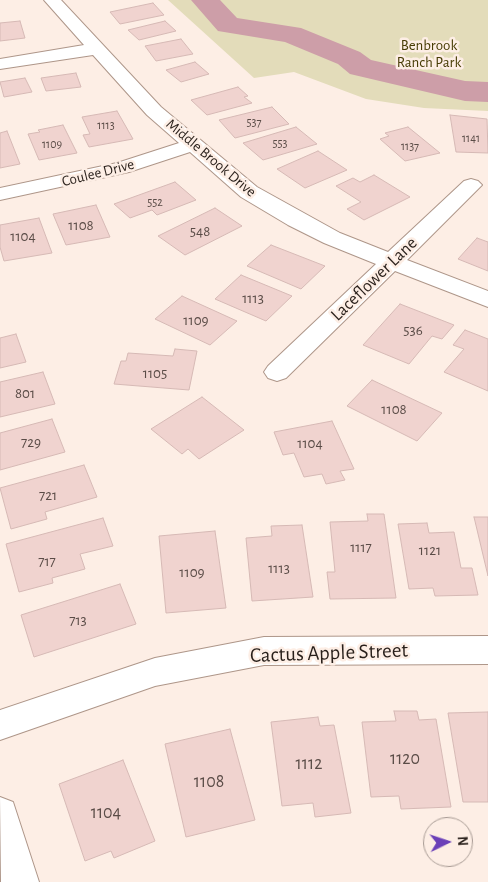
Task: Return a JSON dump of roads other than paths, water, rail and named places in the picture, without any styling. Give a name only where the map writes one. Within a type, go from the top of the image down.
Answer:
[{"type":"street","name":"Middle Brook Drive","points":[[52,0],[154,111],[248,192],[296,220],[332,238],[488,300]]},
{"type":"street","points":[[0,64],[96,49]]},
{"type":"street","name":"Coulee Drive","points":[[0,194],[122,168],[193,144]]},
{"type":"street","name":"Laceflower Lane","points":[[276,372],[472,185]]},
{"type":"street","name":"Cactus Apple Street","points":[[0,725],[155,672],[264,651],[488,650]]},
{"type":"street","points":[[0,814],[20,882]]},
{"type":"waterway","points":[[205,0],[228,25],[291,34],[349,58],[361,67],[465,91],[488,92]]},
{"type":"park label","name":"Benbrook Ranch Park","points":[[429,54]]}]
